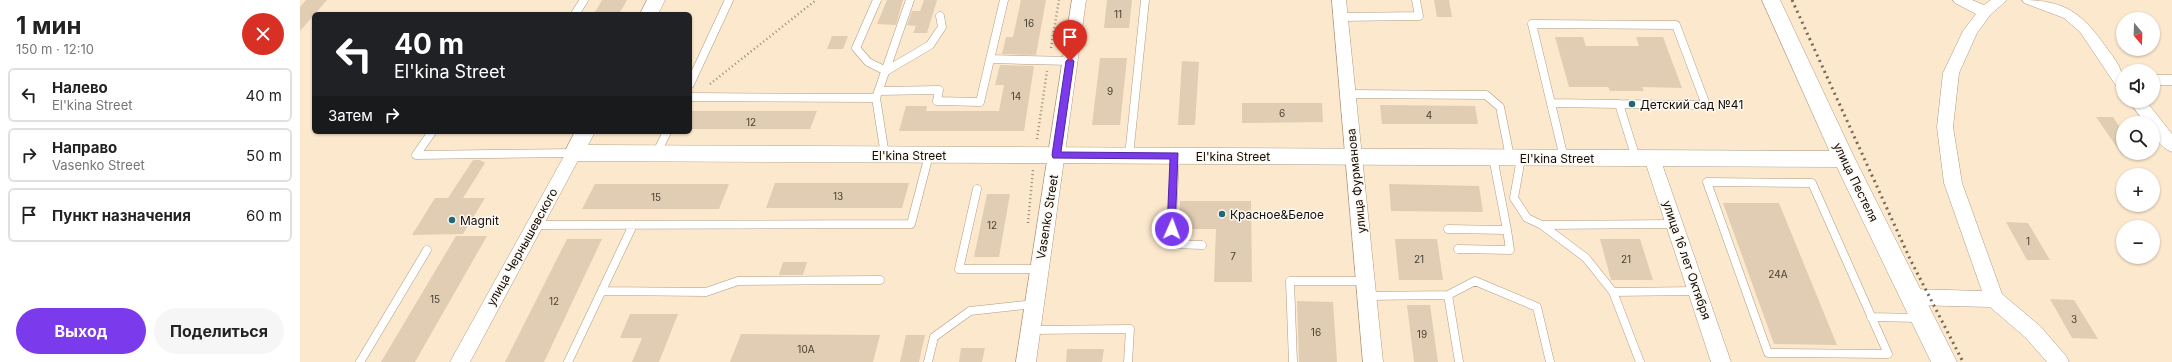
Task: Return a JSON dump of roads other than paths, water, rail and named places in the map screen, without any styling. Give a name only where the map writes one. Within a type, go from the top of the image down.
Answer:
[{"type":"main road","name":"улица Пестеля","points":[[1771,0],[1844,159],[1944,362]]},
{"type":"street","points":[[650,12],[656,0]]},
{"type":"street","name":"Vasenko Street","points":[[1026,362],[1079,0]]},
{"type":"street","name":"улица Фурманова","points":[[1339,0],[1373,362]]},
{"type":"street","points":[[1960,0],[1985,12]]},
{"type":"street","points":[[2000,0],[1985,12],[1970,31],[1951,73],[1945,127],[1953,183],[1994,299],[2033,332],[2058,362]]},
{"type":"street","points":[[2029,0],[2069,15],[2085,28],[2116,72]]},
{"type":"street","points":[[2160,80],[2172,80]]},
{"type":"street","points":[[2142,108],[2172,146]]},
{"type":"street","name":"улица Чернышевского","points":[[460,362],[584,134]]},
{"type":"street","name":"El'kina Street","points":[[574,153],[1844,159]]},
{"type":"street","name":"улица 16 лет Октября","points":[[1644,158],[1675,224],[1722,362]]},
{"type":"street","points":[[1912,297],[1994,299]]},
{"type":"lane","points":[[576,12],[584,0]]},
{"type":"lane","points":[[692,80],[730,0]]},
{"type":"lane","points":[[877,0],[856,48],[868,62],[886,71]]},
{"type":"lane","points":[[885,155],[878,94],[910,0]]},
{"type":"lane","points":[[692,97],[878,94],[939,90],[937,101],[980,102],[1004,0]]},
{"type":"lane","points":[[1129,156],[1145,0]]},
{"type":"lane","points":[[1341,17],[1418,16],[1416,0]]},
{"type":"lane","points":[[886,71],[930,45],[942,27],[940,16]]},
{"type":"lane","points":[[1552,103],[1706,105],[1676,25],[1532,24],[1564,158]]},
{"type":"lane","points":[[990,59],[1070,61]]},
{"type":"lane","points":[[1348,94],[1486,95],[1500,107],[1514,198],[1527,218],[1542,225],[1586,258],[1613,292],[1640,362]]},
{"type":"lane","points":[[1619,104],[1644,158]]},
{"type":"lane","points":[[431,134],[416,155],[574,153]]},
{"type":"lane","points":[[656,154],[666,134]]},
{"type":"lane","points":[[534,225],[911,224],[929,155]]},
{"type":"lane","points":[[1175,156],[1171,244],[1202,245]]},
{"type":"lane","points":[[1458,249],[1510,250],[1507,230],[1508,157]]},
{"type":"lane","points":[[1707,182],[1812,183],[1871,317],[1888,354],[1768,353],[1707,182]]},
{"type":"lane","points":[[977,189],[959,269],[1039,269]]},
{"type":"lane","points":[[1542,225],[1675,224]]},
{"type":"lane","points":[[568,362],[633,225]]},
{"type":"lane","points":[[1448,229],[1507,230]]},
{"type":"lane","points":[[360,362],[427,250]]},
{"type":"lane","points":[[602,291],[706,292],[738,281],[880,280]]},
{"type":"lane","points":[[1293,362],[1290,281],[1448,295],[1475,281],[1537,307],[1550,362]]},
{"type":"lane","points":[[1613,292],[1697,290]]},
{"type":"lane","points":[[1448,295],[1459,362]]},
{"type":"lane","points":[[928,362],[934,337],[970,311],[1034,304]]},
{"type":"lane","points":[[1871,317],[1922,318]]},
{"type":"lane","points":[[1030,330],[1130,329],[1128,362]]},
{"type":"railway","points":[[1792,0],[1910,259],[1963,362]]},
{"type":"place","name":"Детский сад №41","points":[[1632,104]]},
{"type":"place","name":"Красное&Белое","points":[[1222,214]]},
{"type":"place","name":"Magnit","points":[[452,220]]}]
